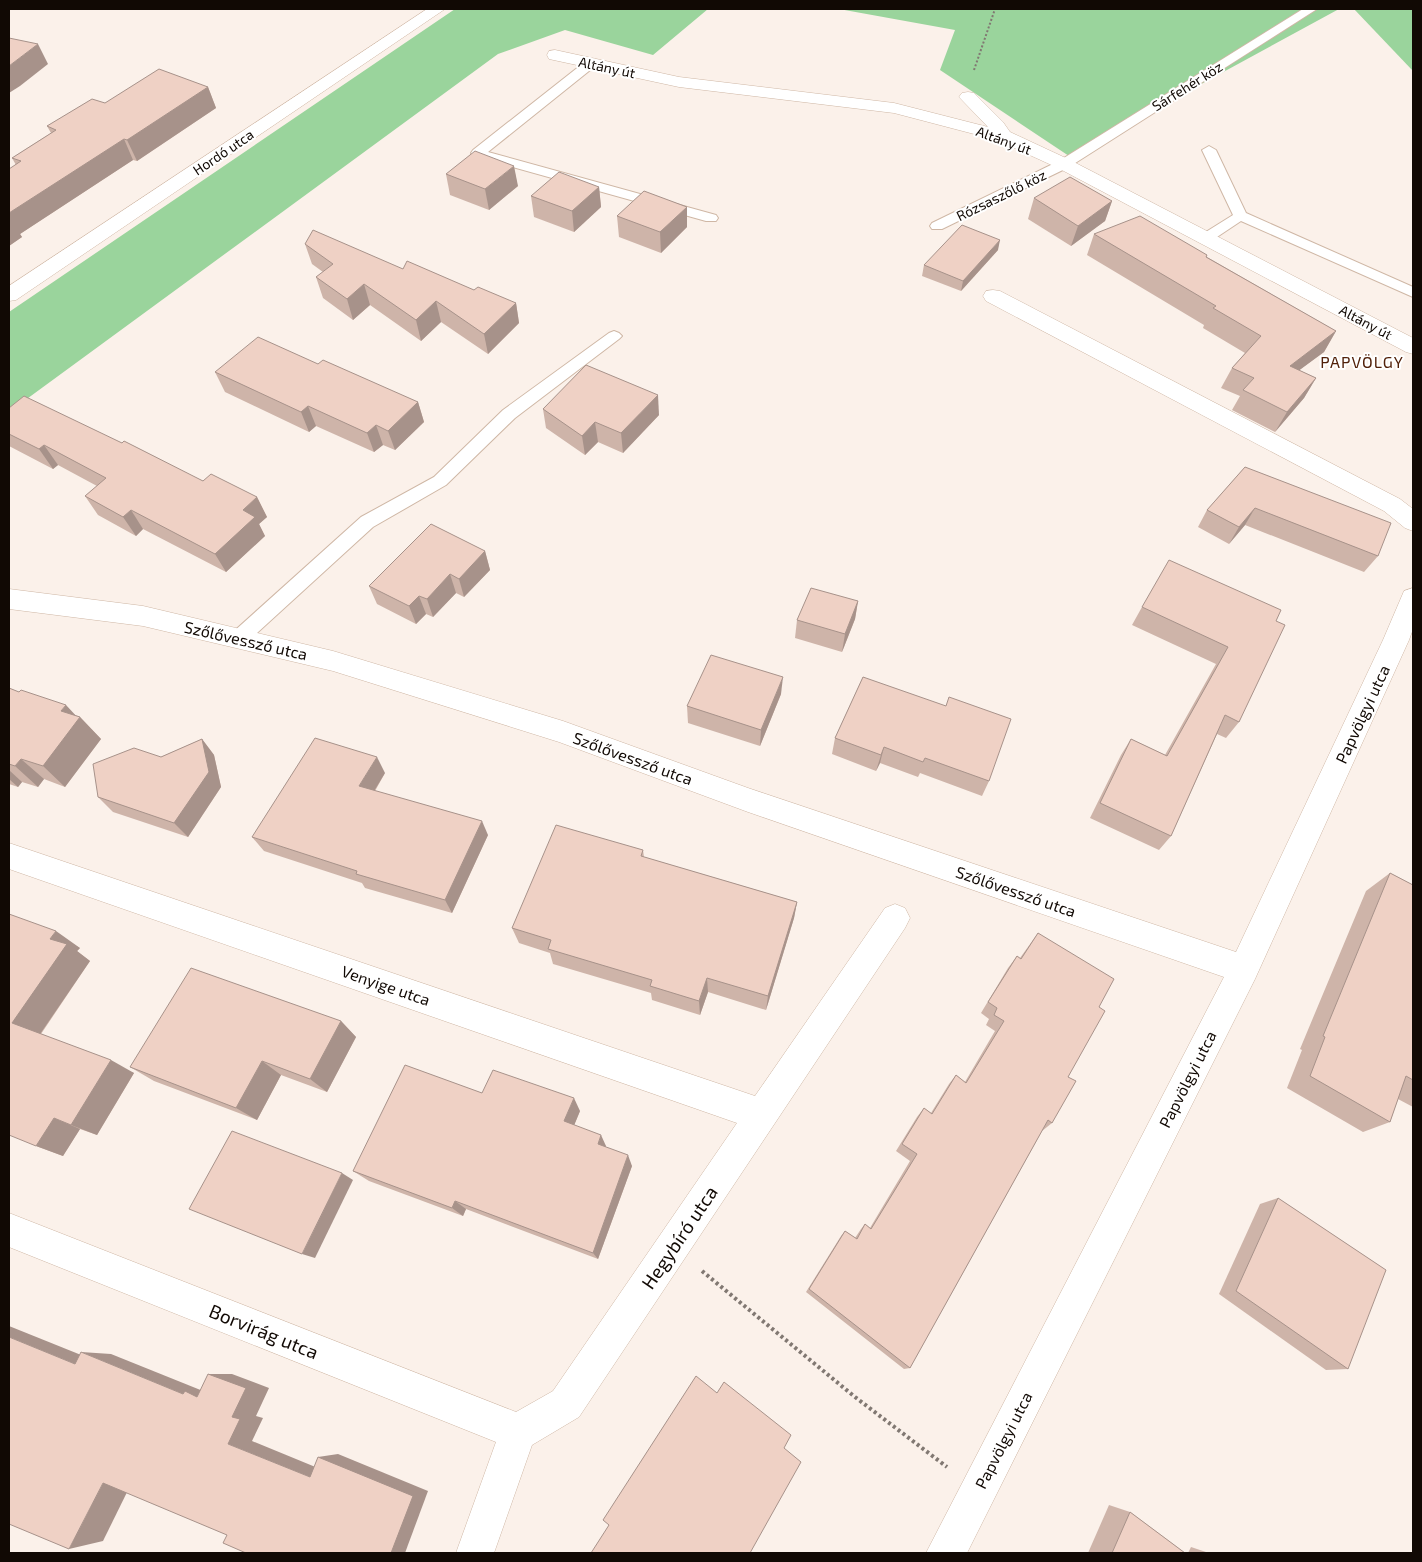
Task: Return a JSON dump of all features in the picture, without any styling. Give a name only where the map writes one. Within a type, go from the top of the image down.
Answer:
[{"type":"street","name":"Hordó utca","points":[[9,294],[433,10]]},
{"type":"street","name":"Altány út","points":[[555,55],[680,82],[894,108],[1003,136],[1064,164],[1413,346]]},
{"type":"street","points":[[968,97],[997,126],[1003,136]]},
{"type":"street","points":[[994,296],[1392,505],[1413,522]]},
{"type":"street","name":"Szőlővessző utca","points":[[9,598],[143,616],[333,661],[563,732],[757,803],[1244,969]]},
{"type":"street","name":"Papvölgyi utca","points":[[946,1553],[1244,969],[1405,638],[1413,598]]},
{"type":"street","name":"Venyige utca","points":[[9,856],[762,1115]]},
{"type":"street","name":"Hegybíró utca","points":[[518,1432],[566,1404],[896,918]]},
{"type":"street","name":"Borvirág utca","points":[[9,1230],[518,1432]]},
{"type":"street","points":[[475,1553],[518,1432]]},
{"type":"lane","name":"Sárfehér köz","points":[[1064,164],[1311,9]]},
{"type":"lane","points":[[590,64],[478,154],[710,218]]},
{"type":"lane","points":[[1209,150],[1240,216],[1413,292]]},
{"type":"lane","name":"Rózsaszőlő köz","points":[[937,226],[1064,164]]},
{"type":"lane","points":[[1206,238],[1240,216]]},
{"type":"lane","points":[[239,638],[367,522],[440,481],[509,414],[614,336]]},
{"type":"path","points":[[968,97],[974,69],[995,9]]},
{"type":"path","points":[[672,1247],[855,1397],[977,1490]]},
{"type":"green space","points":[[455,9],[708,9],[653,55],[565,30],[498,54],[9,412],[9,312]]},
{"type":"green space","points":[[839,9],[1339,9],[1069,156],[940,70],[955,30]]},
{"type":"green space","points":[[1354,9],[1413,9],[1413,71]]},
{"type":"building","points":[[9,38],[38,44],[9,66]]},
{"type":"building","points":[[159,69],[208,87],[9,213],[9,169],[21,161],[12,158],[56,130],[47,126],[92,99],[105,103]]},
{"type":"building","points":[[475,151],[514,166],[485,189],[446,174]]},
{"type":"building","points":[[559,172],[599,187],[572,211],[531,196]]},
{"type":"building","points":[[1070,177],[1112,201],[1078,226],[1034,198]]},
{"type":"building","points":[[644,191],[687,207],[660,232],[617,216]]},
{"type":"building","points":[[1140,216],[1207,255],[1206,257],[1336,331],[1290,366],[1316,378],[1287,412],[1243,390],[1254,378],[1232,368],[1261,336],[1213,308],[1216,306],[1094,234]]},
{"type":"building","points":[[962,225],[1000,240],[963,281],[924,265]]},
{"type":"building","points":[[313,230],[403,269],[407,261],[474,290],[478,287],[516,303],[484,334],[436,301],[416,320],[364,284],[347,299],[316,277],[333,264],[305,244]]},
{"type":"building","points":[[258,337],[318,364],[323,360],[418,402],[388,431],[376,425],[367,433],[308,406],[301,412],[215,372]]},
{"type":"building","points":[[586,365],[658,395],[621,433],[595,422],[582,436],[543,409]]},
{"type":"building","points":[[24,396],[122,443],[124,441],[203,481],[211,474],[257,497],[243,510],[255,517],[215,554],[131,510],[123,517],[85,496],[106,478],[44,445],[39,449],[9,434],[9,408]]},
{"type":"building","points":[[1245,467],[1391,523],[1378,556],[1255,508],[1239,527],[1207,510]]},
{"type":"building","points":[[431,524],[485,551],[459,579],[450,574],[427,599],[419,596],[409,606],[369,586]]},
{"type":"building","points":[[1169,560],[1281,610],[1276,621],[1285,625],[1239,722],[1225,715],[1171,836],[1100,803],[1131,739],[1167,756],[1228,647],[1142,607]]},
{"type":"building","points":[[811,588],[858,601],[845,634],[797,620]]},
{"type":"building","points":[[711,655],[783,677],[761,730],[687,706]]},
{"type":"building","points":[[863,677],[946,706],[949,697],[1011,719],[989,781],[925,758],[923,762],[884,747],[881,755],[835,738]]},
{"type":"building","points":[[9,688],[19,692],[21,690],[66,705],[61,711],[80,717],[43,766],[21,759],[15,766],[9,764]]},
{"type":"building","points":[[315,738],[377,757],[359,786],[482,821],[445,900],[356,874],[357,871],[252,837]]},
{"type":"building","points":[[202,739],[209,772],[174,823],[98,797],[93,764],[134,748],[161,757]]},
{"type":"building","points":[[556,825],[643,850],[641,856],[797,902],[768,996],[707,978],[699,1001],[650,986],[652,980],[548,949],[551,940],[512,928]]},
{"type":"building","points":[[1390,873],[1413,885],[1413,1080],[1406,1076],[1390,1122],[1310,1076],[1325,1037],[1323,1036]]},
{"type":"building","points":[[9,914],[56,931],[50,939],[67,944],[12,1023],[111,1060],[71,1125],[54,1118],[36,1146],[9,1135]]},
{"type":"building","points":[[1038,933],[1114,979],[1099,1007],[1105,1011],[1068,1077],[1076,1081],[1052,1123],[1048,1120],[910,1368],[809,1289],[845,1231],[857,1239],[865,1224],[871,1229],[917,1154],[902,1144],[924,1108],[932,1114],[956,1075],[966,1083],[1004,1021],[994,1015],[997,1008],[988,1002],[1017,956],[1021,959]]},
{"type":"building","points":[[191,968],[341,1021],[310,1079],[262,1061],[236,1108],[130,1067]]},
{"type":"building","points":[[405,1065],[482,1093],[493,1070],[574,1098],[564,1121],[601,1135],[598,1144],[628,1155],[593,1253],[455,1201],[452,1208],[353,1171]]},
{"type":"building","points":[[232,1131],[342,1173],[302,1254],[189,1209]]},
{"type":"building","points":[[1278,1198],[1386,1270],[1348,1369],[1236,1291]]},
{"type":"building","points":[[9,1337],[75,1364],[81,1352],[183,1394],[185,1391],[197,1397],[208,1374],[246,1388],[232,1417],[240,1419],[228,1444],[310,1477],[318,1457],[413,1496],[391,1553],[246,1553],[223,1543],[227,1535],[103,1483],[69,1549],[9,1524]]},
{"type":"building","points":[[696,1376],[717,1393],[724,1382],[791,1435],[784,1448],[801,1462],[750,1553],[591,1553],[609,1525],[603,1520]]},
{"type":"building","points":[[1130,1512],[1185,1553],[1112,1553]]},
{"type":"district","name":"PAPVÖLGY","points":[[1362,361]]}]
